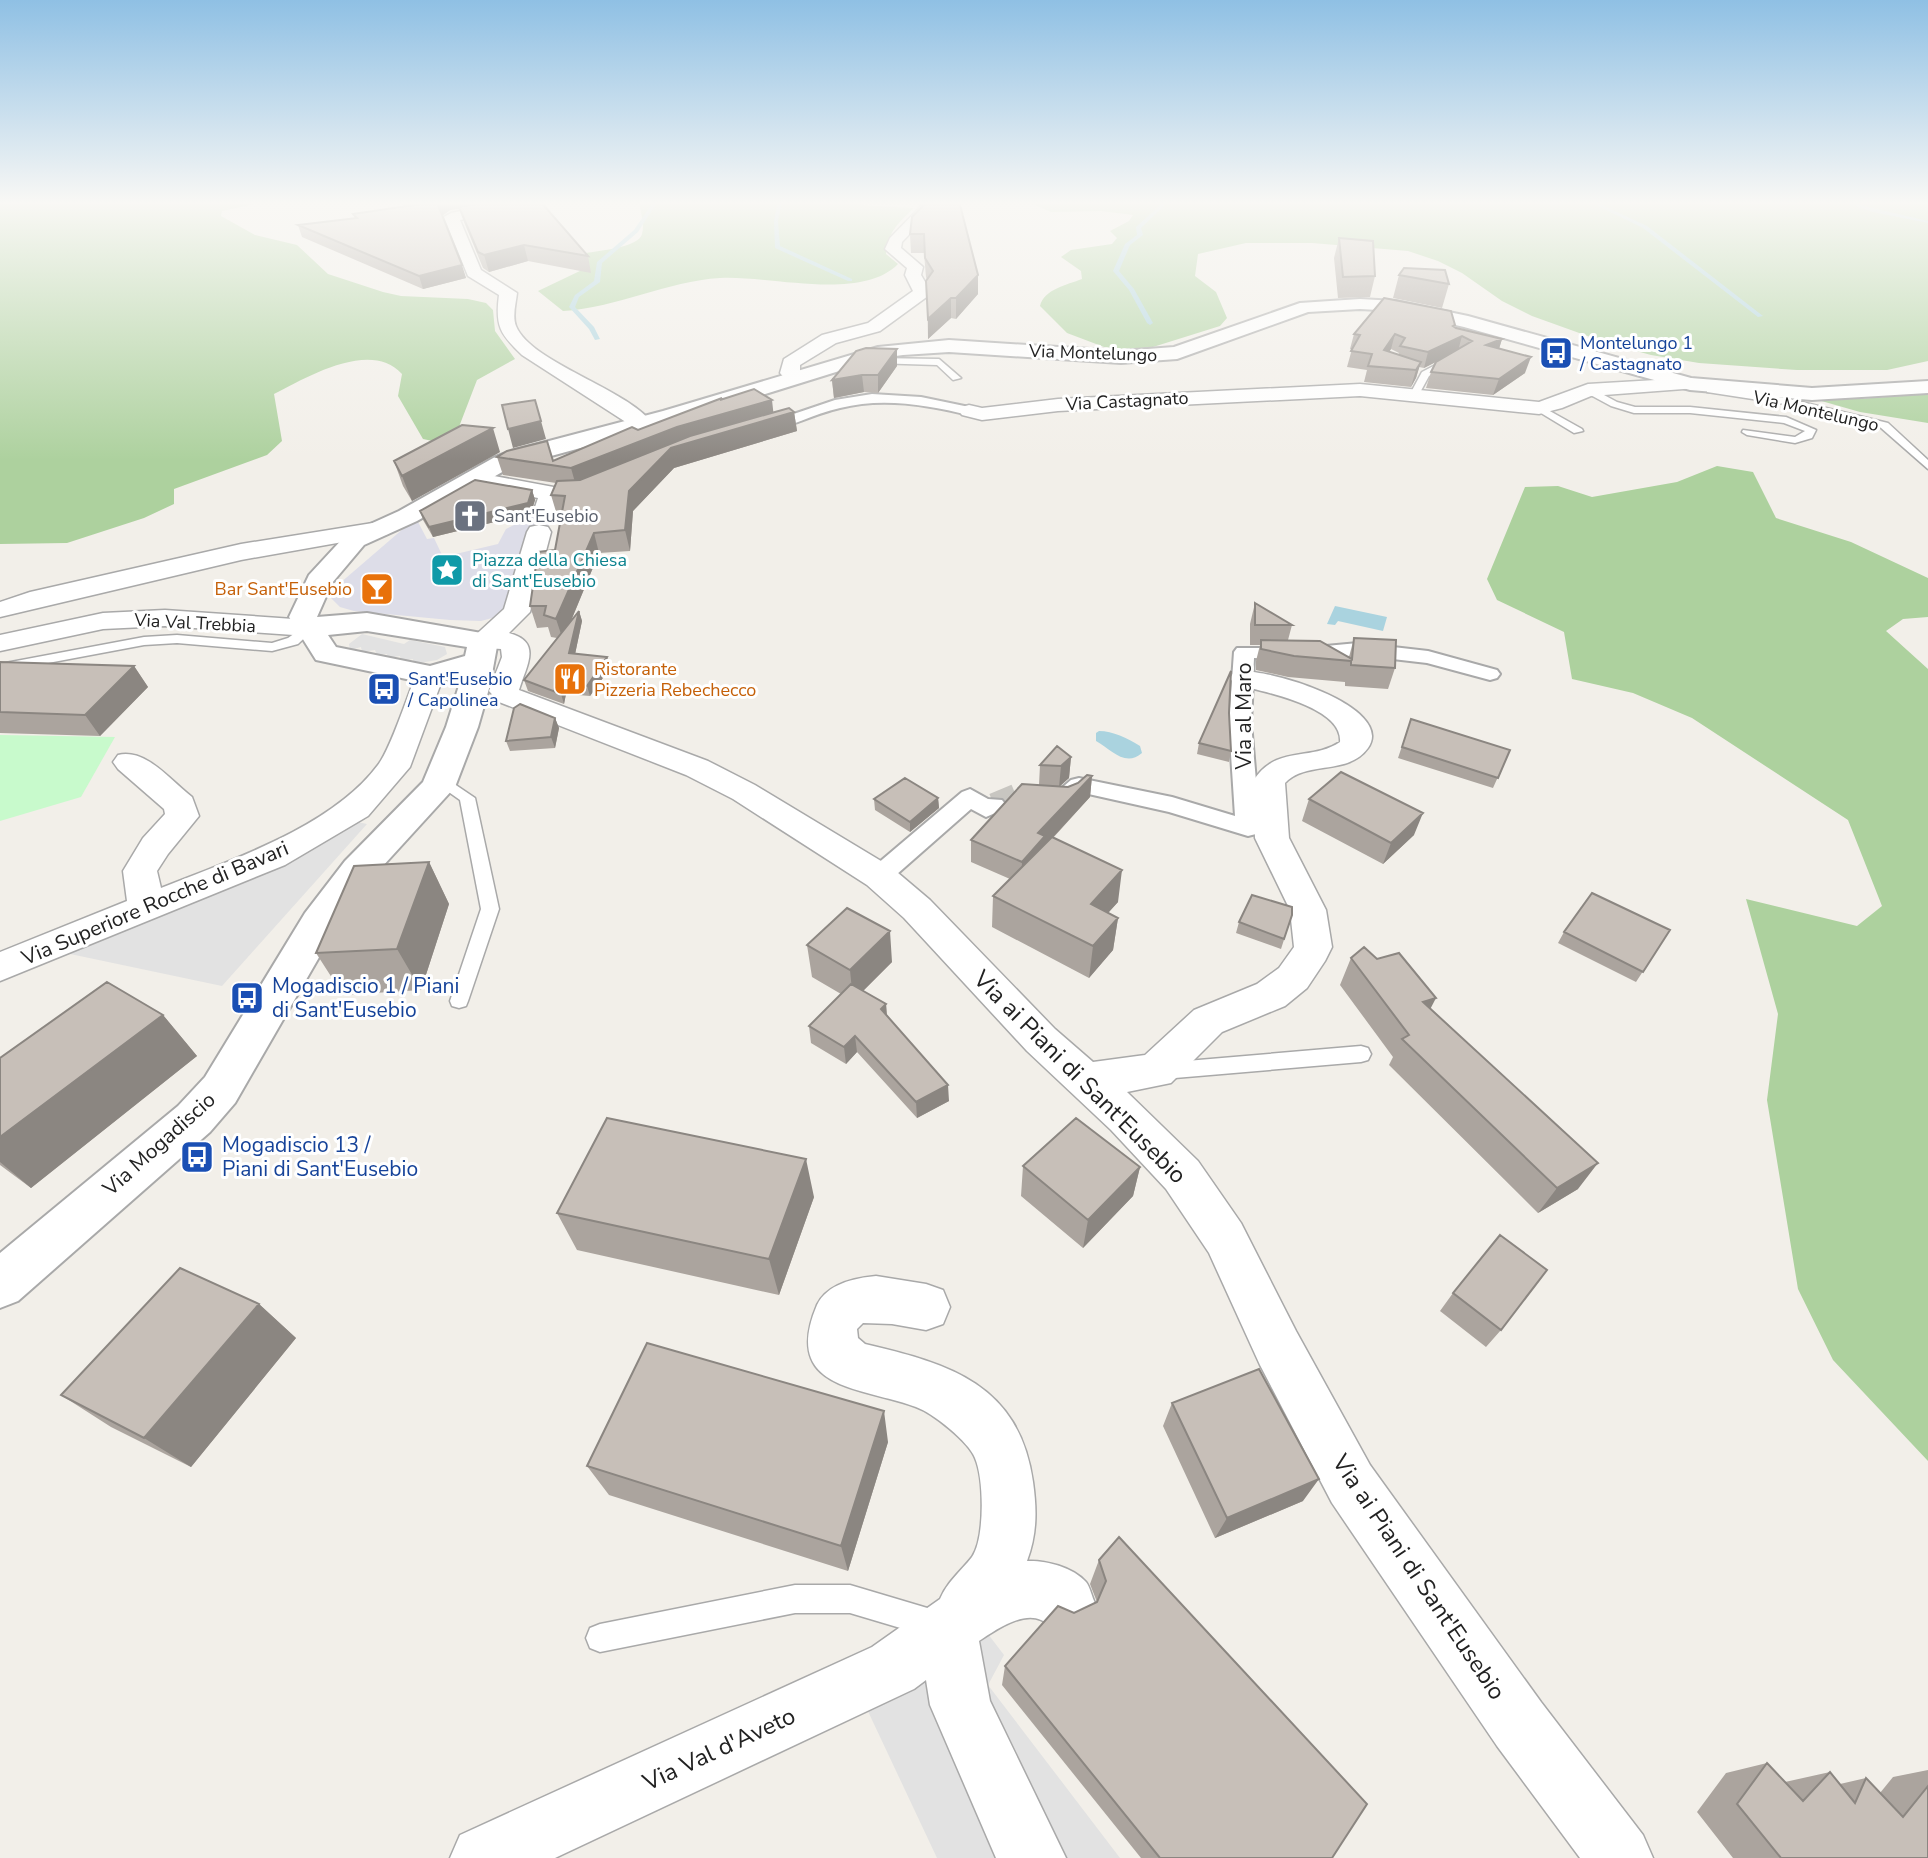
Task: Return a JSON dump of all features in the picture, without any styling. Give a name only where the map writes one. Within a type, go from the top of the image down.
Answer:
[{"type":"street","points":[[499,288],[508,293],[506,324],[514,337],[568,377],[619,405],[642,424]]},
{"type":"street","points":[[795,378],[790,373],[791,363],[829,339],[874,327],[914,302],[922,292],[920,288]]},
{"type":"street","name":"Via Montelungo","points":[[473,479],[503,462],[856,360],[925,346],[1153,357],[1201,345],[1286,311],[1306,307],[1360,304],[1410,308],[1468,321],[1690,384],[1812,394],[1928,387]]},
{"type":"street","name":"Via Castagnato","points":[[745,435],[841,403],[864,399],[924,401],[982,414],[1058,405],[1360,390],[1539,408],[1588,390],[1690,384]]},
{"type":"street","points":[[473,479],[550,508],[517,612],[480,658],[430,675],[326,654],[303,617],[328,569],[355,540],[473,479]]},
{"type":"street","points":[[3,610],[39,598],[241,552],[379,529]]},
{"type":"street","points":[[315,594],[323,606],[332,612],[480,658]]},
{"type":"street","name":"Via Val Trebbia","points":[[0,643],[103,621],[140,619],[205,620],[308,628]]},
{"type":"street","points":[[308,628],[368,622]]},
{"type":"street","name":"Via ai Piani di Sant'Eusebio","points":[[480,658],[507,641],[514,644],[516,657],[504,691],[509,696],[696,768],[744,792],[879,876],[917,909],[1041,1040],[1086,1080],[1182,1175],[1225,1238],[1278,1348],[1351,1484],[1519,1724],[1620,1858]]},
{"type":"street","name":"Via al Maro","points":[[1041,796],[1066,799],[1079,785],[1172,805],[1248,828],[1240,723],[1244,652],[1304,654],[1358,649],[1428,657],[1490,674]]},
{"type":"street","name":"Via Mogadiscio","points":[[0,1284],[194,1119],[219,1090],[319,923],[358,870],[438,787],[462,727],[480,658]]},
{"type":"street","name":"Via Superiore Rocche di Bavari","points":[[0,967],[273,857],[356,808],[394,767],[430,675]]},
{"type":"street","points":[[1086,1080],[1156,1071],[1208,1021],[1271,995],[1293,978],[1306,961],[1312,947],[1313,934],[1308,910],[1272,838],[1269,781],[1284,767],[1341,755],[1352,749],[1357,741],[1355,731],[1345,717],[1318,701],[1269,683],[1244,678]]},
{"type":"street","points":[[129,762],[180,805],[181,816],[155,846],[140,871],[146,907]]},
{"type":"street","points":[[879,876],[970,797],[986,809],[994,805]]},
{"type":"street","name":"Via Val d'Aveto","points":[[926,1307],[881,1297],[857,1299],[842,1312],[831,1333],[833,1351],[854,1366],[927,1384],[968,1410],[986,1426],[1002,1453],[1009,1509],[1007,1541],[995,1573],[948,1628]]},
{"type":"street","name":"Via Val d'Aveto","points":[[483,1858],[893,1668],[948,1628],[997,1598],[1022,1591],[1048,1590],[1066,1603]]},
{"type":"street","points":[[948,1628],[960,1705],[1024,1846],[1033,1858]]},
{"type":"lane","points":[[1414,396],[1425,374],[1460,356]]},
{"type":"lane","name":"Via Montelungo","points":[[856,360],[939,362],[956,378]]},
{"type":"lane","points":[[1412,371],[1425,374]]},
{"type":"lane","name":"Via Montelungo","points":[[1690,384],[1713,391],[1785,401],[1884,425],[1928,466]]},
{"type":"lane","points":[[1588,390],[1614,404],[1634,410],[1690,410],[1748,418],[1786,419],[1811,430],[1808,436],[1795,440],[1747,432]]},
{"type":"lane","points":[[1539,408],[1578,431]]},
{"type":"lane","points":[[0,668],[144,641],[177,639],[272,647],[293,641],[308,628]]},
{"type":"lane","points":[[441,780],[467,798],[490,909],[459,1001]]},
{"type":"lane","points":[[1156,1071],[1361,1054]]},
{"type":"lane","points":[[600,1638],[795,1600],[850,1600],[948,1628]]},
{"type":"green space","points":[[0,288],[370,288],[401,296],[468,299],[486,303],[493,310],[495,331],[515,359],[477,380],[452,445],[423,439],[398,396],[402,374],[389,364],[374,360],[357,360],[321,371],[274,394],[282,441],[267,455],[174,489],[174,504],[144,518],[67,543],[0,544]]},
{"type":"green space","points":[[545,288],[667,288],[603,305],[563,311],[538,291]]},
{"type":"green space","points":[[1060,288],[1210,288],[1216,292],[1227,318],[1220,326],[1153,347],[1130,350],[1104,347],[1067,333],[1040,306],[1042,300]]},
{"type":"green space","points":[[1483,288],[1928,288],[1928,361],[1887,370],[1797,370],[1699,363],[1651,355],[1607,343],[1532,316]]},
{"type":"green space","points":[[1928,394],[1928,423],[1860,412],[1811,398],[1858,399]]},
{"type":"green space","points":[[1717,466],[1753,472],[1776,518],[1851,542],[1928,578],[1928,617],[1903,619],[1886,631],[1928,669],[1928,1461],[1833,1360],[1798,1289],[1767,1100],[1778,1014],[1746,899],[1857,926],[1882,906],[1848,820],[1692,718],[1633,693],[1572,679],[1564,632],[1497,600],[1487,579],[1525,487],[1558,486],[1592,497],[1677,482]]},
{"type":"green space","points":[[0,735],[115,737],[81,797],[0,821]]},
{"type":"shaded area","name":"Piazza della Chiesa di Sant'Eusebio","points":[[532,516],[550,518],[533,607],[481,621],[450,620],[354,611],[340,607],[331,598],[333,590],[339,584],[411,522],[418,522],[427,539],[434,538],[443,557],[498,544],[506,529]]},
{"type":"shaded area","points":[[362,634],[404,644],[410,640],[445,647],[447,654],[437,660],[414,664],[413,659],[401,661],[400,656],[388,658],[387,654],[377,655],[375,650],[362,652],[361,647],[350,650],[349,644]]},
{"type":"shaded area","points":[[347,820],[367,824],[222,986],[56,951]]},
{"type":"shaded area","points":[[988,1634],[1004,1655],[988,1685],[1120,1858],[937,1858],[865,1705]]},
{"type":"water","points":[[1335,606],[1387,617],[1383,631],[1338,621],[1335,625],[1327,624]]},
{"type":"water","points":[[1099,731],[1130,740],[1140,746],[1142,753],[1130,759],[1118,756],[1096,741],[1096,733]]},
{"type":"building","points":[[926,288],[966,288],[956,298],[951,298],[928,319]]},
{"type":"building","points":[[1384,298],[1451,311],[1455,325],[1453,326],[1456,328],[1502,339],[1486,345],[1531,357],[1499,379],[1431,372],[1436,362],[1472,341],[1462,336],[1428,352],[1400,346],[1405,338],[1395,334],[1384,350],[1421,362],[1416,370],[1368,366],[1372,354],[1351,351],[1360,335],[1354,334]]},
{"type":"building","points":[[866,348],[897,349],[878,375],[832,380],[856,351]]},
{"type":"building","points":[[754,389],[772,400],[677,427],[571,468],[497,457],[507,451],[547,441],[553,461],[632,427],[638,430],[722,398],[720,400]]},
{"type":"building","points":[[535,400],[541,421],[508,429],[502,405]]},
{"type":"building","points":[[789,408],[794,412],[671,448],[629,491],[625,530],[594,533],[556,619],[544,615],[546,606],[530,606],[538,552],[555,550],[565,496],[551,495],[557,481],[580,480],[690,436]]},
{"type":"building","points":[[462,425],[493,428],[402,476],[394,461]]},
{"type":"building","points":[[475,480],[532,490],[528,503],[429,527],[420,511]]},
{"type":"building","points":[[1255,603],[1292,625],[1255,625]]},
{"type":"building","points":[[579,611],[569,653],[607,657],[587,686],[563,683],[561,694],[524,680]]},
{"type":"building","points":[[1354,638],[1396,640],[1395,668],[1351,665],[1351,661],[1294,656],[1261,649],[1261,640],[1320,641],[1352,659]]},
{"type":"building","points":[[0,662],[134,666],[85,715],[0,712]]},
{"type":"building","points":[[1231,671],[1229,713],[1231,751],[1199,743]]},
{"type":"building","points":[[520,704],[555,718],[551,737],[506,741],[514,708]]},
{"type":"building","points":[[1411,719],[1510,750],[1498,778],[1402,747]]},
{"type":"building","points":[[1057,746],[1071,757],[1061,766],[1040,765]]},
{"type":"building","points":[[1341,772],[1423,813],[1391,843],[1309,799]]},
{"type":"building","points":[[1087,775],[1092,776],[1038,833],[1045,836],[1022,862],[971,840],[1022,784],[1068,787]]},
{"type":"building","points":[[905,778],[938,798],[910,822],[874,799]]},
{"type":"building","points":[[1052,837],[1122,870],[1091,904],[1118,918],[1093,946],[993,896]]},
{"type":"building","points":[[429,862],[397,949],[316,953],[354,866]]},
{"type":"building","points":[[1592,893],[1670,930],[1643,972],[1564,932]]},
{"type":"building","points":[[1252,895],[1292,907],[1284,939],[1239,922]]},
{"type":"building","points":[[847,908],[890,931],[850,970],[807,945]]},
{"type":"building","points":[[1364,947],[1377,959],[1399,953],[1436,998],[1423,1002],[1598,1163],[1557,1188],[1402,1039],[1409,1035],[1351,958]]},
{"type":"building","points":[[107,982],[163,1015],[0,1137],[0,1058]]},
{"type":"building","points":[[851,984],[886,1004],[881,1009],[948,1085],[916,1102],[855,1036],[844,1047],[809,1026]]},
{"type":"building","points":[[607,1118],[806,1159],[769,1259],[557,1213]]},
{"type":"building","points":[[1076,1118],[1140,1167],[1088,1220],[1023,1166]]},
{"type":"building","points":[[1500,1235],[1547,1270],[1501,1330],[1453,1293]]},
{"type":"building","points":[[180,1268],[259,1304],[144,1438],[61,1395]]},
{"type":"building","points":[[647,1343],[884,1411],[841,1546],[587,1466]]},
{"type":"building","points":[[1259,1369],[1319,1479],[1227,1518],[1172,1403]]},
{"type":"building","points":[[1119,1537],[1367,1804],[1332,1858],[1160,1858],[1005,1666],[1058,1606],[1074,1613],[1097,1602],[1106,1581],[1099,1560]]},
{"type":"building","points":[[1767,1763],[1803,1801],[1830,1772],[1855,1803],[1866,1778],[1903,1817],[1928,1786],[1928,1858],[1781,1858],[1737,1804]]},
{"type":"waterway","points":[[589,288],[577,296],[572,307],[597,339]]},
{"type":"waterway","points":[[1130,288],[1150,323]]},
{"type":"waterway","points":[[1723,288],[1760,316]]},
{"type":"tunnel","points":[[994,805],[1018,795]]},
{"type":"place","name":"Montelungo 1 / Castagnato","points":[[1556,353]]},
{"type":"place","name":"Sant'Eusebio","points":[[470,516]]},
{"type":"place","name":"Piazza della Chiesa di Sant'Eusebio","points":[[447,570]]},
{"type":"place","name":"Bar Sant'Eusebio","points":[[377,589]]},
{"type":"place","name":"Ristorante Pizzeria Rebechecco","points":[[570,679]]},
{"type":"place","name":"Sant'Eusebio / Capolinea","points":[[384,689]]},
{"type":"place","name":"Mogadiscio 1 / Piani di Sant'Eusebio","points":[[247,998]]},
{"type":"place","name":"Mogadiscio 13 / Piani di Sant'Eusebio","points":[[197,1157]]}]
